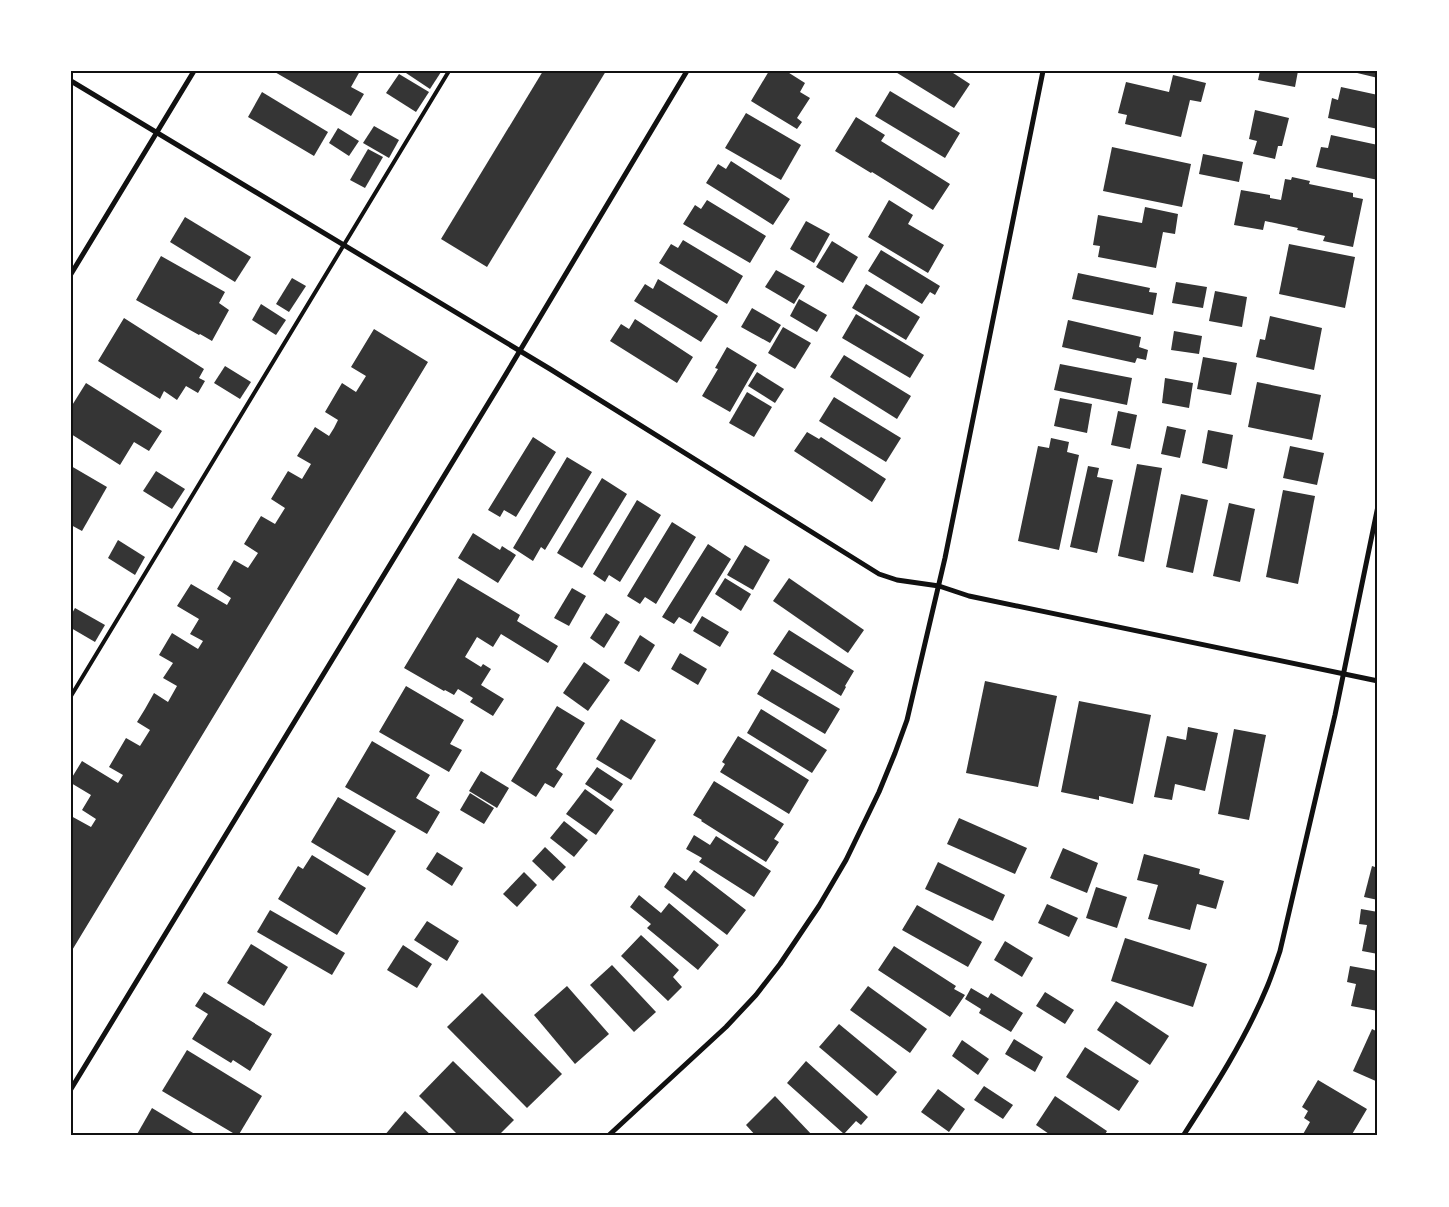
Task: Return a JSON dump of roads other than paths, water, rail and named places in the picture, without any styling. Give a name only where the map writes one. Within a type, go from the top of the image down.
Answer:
[{"type":"street","points":[[71,274],[194,71]]},
{"type":"street","points":[[71,1089],[687,71]]},
{"type":"street","points":[[608,1136],[726,1026],[756,995],[799,938],[846,860],[879,792],[895,753],[907,720],[939,586],[1043,71]]},
{"type":"street","points":[[71,81],[519,351],[879,574],[897,580],[939,586],[969,596],[1378,681]]},
{"type":"street","points":[[1183,1136],[1237,1050],[1254,1017],[1280,951],[1331,732],[1378,506]]},
{"type":"lane","points":[[71,696],[449,71]]}]
